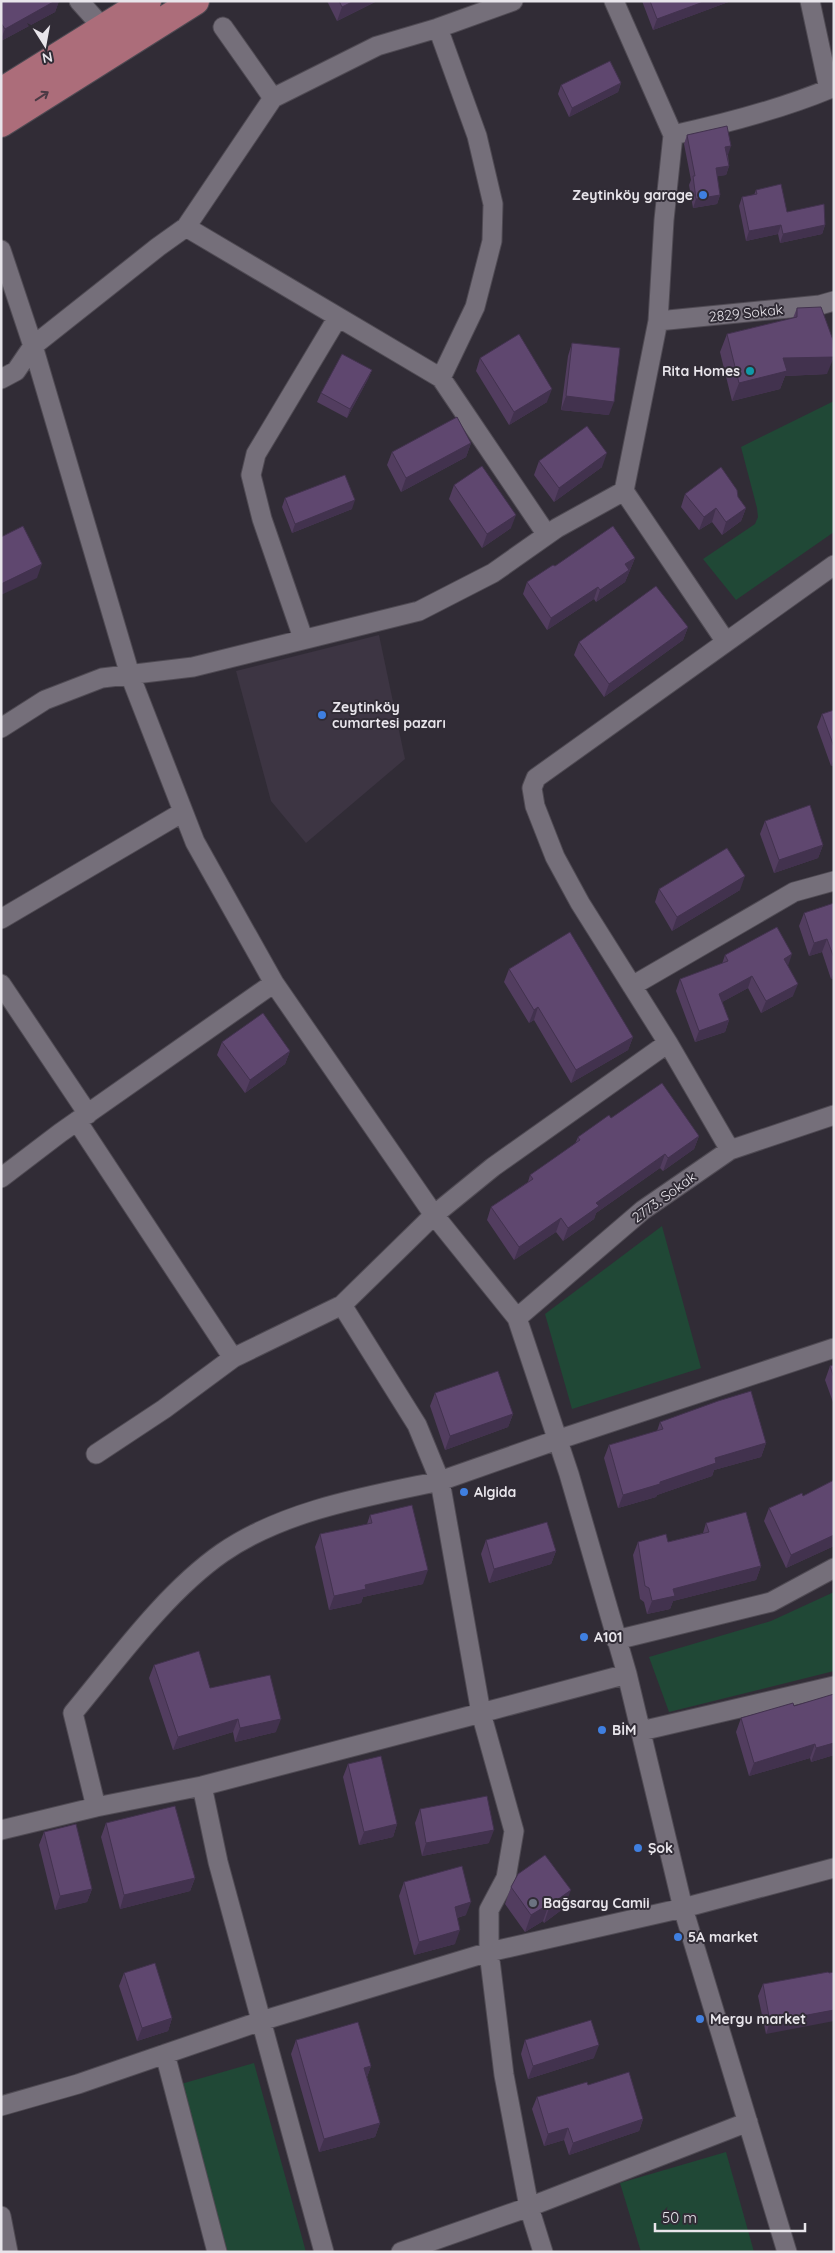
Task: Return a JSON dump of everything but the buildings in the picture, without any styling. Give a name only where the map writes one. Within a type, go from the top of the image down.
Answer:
[{"type":"main road","points":[[1,92],[148,1]]},
{"type":"main road","points":[[1,123],[195,1]]},
{"type":"street","points":[[79,1],[104,29]]},
{"type":"street","points":[[1,380],[16,371],[33,346],[186,227],[274,98],[377,46],[438,28],[513,1]]},
{"type":"street","points":[[614,1],[673,134],[664,220],[658,321],[624,491],[726,642]]},
{"type":"street","points":[[673,134],[714,126],[798,102],[831,88],[810,1]]},
{"type":"street","points":[[223,27],[274,98]]},
{"type":"street","points":[[438,28],[476,136],[494,204],[492,241],[475,307],[441,378]]},
{"type":"street","points":[[186,227],[441,378],[547,536]]},
{"type":"street","points":[[1,250],[33,346],[130,675],[194,842],[274,983],[434,1215],[517,1318],[557,1440],[627,1674],[683,1908],[787,2252]]},
{"type":"street","name":"2829 Sokak","points":[[658,321],[826,310]]},
{"type":"street","points":[[303,638],[262,520],[251,475],[256,454],[338,317]]},
{"type":"street","points":[[1,728],[46,700],[102,678],[193,667],[303,638],[419,611],[493,573],[547,536],[624,491]]},
{"type":"street","points":[[730,1150],[668,1043],[580,903],[555,857],[535,806],[532,788],[536,778],[834,565]]},
{"type":"street","points":[[1,919],[183,812]]},
{"type":"street","points":[[632,986],[794,892],[834,881]]},
{"type":"street","points":[[1,1178],[82,1117],[274,983]]},
{"type":"street","points":[[1,984],[233,1358]]},
{"type":"street","points":[[96,1454],[164,1409],[233,1358],[342,1305],[434,1215],[493,1167],[600,1094],[668,1043]]},
{"type":"street","name":"2773. Sokak","points":[[517,1318],[644,1210],[730,1150],[834,1115]]},
{"type":"street","points":[[342,1305],[417,1424],[440,1481],[481,1713],[514,1831],[506,1878],[490,1910],[490,1952],[504,2075],[529,2207],[542,2252]]},
{"type":"street","points":[[96,1807],[73,1713],[173,1595],[222,1553],[262,1531],[340,1502],[440,1481],[834,1348]]},
{"type":"street","points":[[616,1640],[771,1602],[834,1568]]},
{"type":"street","points":[[1,1830],[96,1807],[202,1786],[627,1674]]},
{"type":"street","points":[[641,1731],[834,1686]]},
{"type":"street","points":[[202,1786],[218,1862],[324,2252]]},
{"type":"street","points":[[1,2106],[78,2084],[261,2021],[490,1952],[683,1908],[834,1868]]},
{"type":"street","points":[[165,2054],[217,2252]]},
{"type":"street","points":[[401,2252],[529,2207],[748,2122]]},
{"type":"street","points":[[3,2226],[8,2252]]},
{"type":"shaded area","name":"Zeytinköy cumartesi pazarı","points":[[379,635],[405,759],[306,843],[271,801],[236,671]]},
{"type":"green space","points":[[834,401],[834,532],[736,600],[703,559],[755,524],[758,517],[741,447]]},
{"type":"green space","points":[[662,1226],[701,1368],[572,1409],[545,1314]]},
{"type":"green space","points":[[834,1592],[834,1671],[669,1712],[649,1657],[771,1621]]},
{"type":"green space","points":[[254,2063],[306,2252],[226,2252],[181,2084]]},
{"type":"green space","points":[[726,2152],[754,2252],[641,2252],[620,2183]]},
{"type":"place","name":"Zeytinköy garage","points":[[703,195]]},
{"type":"place","name":"Rita Homes","points":[[750,371]]},
{"type":"place","name":"Zeytinköy cumartesi pazarı","points":[[322,715]]},
{"type":"place","name":"Algida","points":[[464,1492]]},
{"type":"place","name":"A101","points":[[584,1637]]},
{"type":"place","name":"BİM","points":[[602,1730]]},
{"type":"place","name":"Şok","points":[[638,1848]]},
{"type":"place","name":"Bağsaray Camii","points":[[533,1903]]},
{"type":"place","name":"5A market","points":[[678,1937]]},
{"type":"place","name":"Mergu market","points":[[700,2019]]}]
